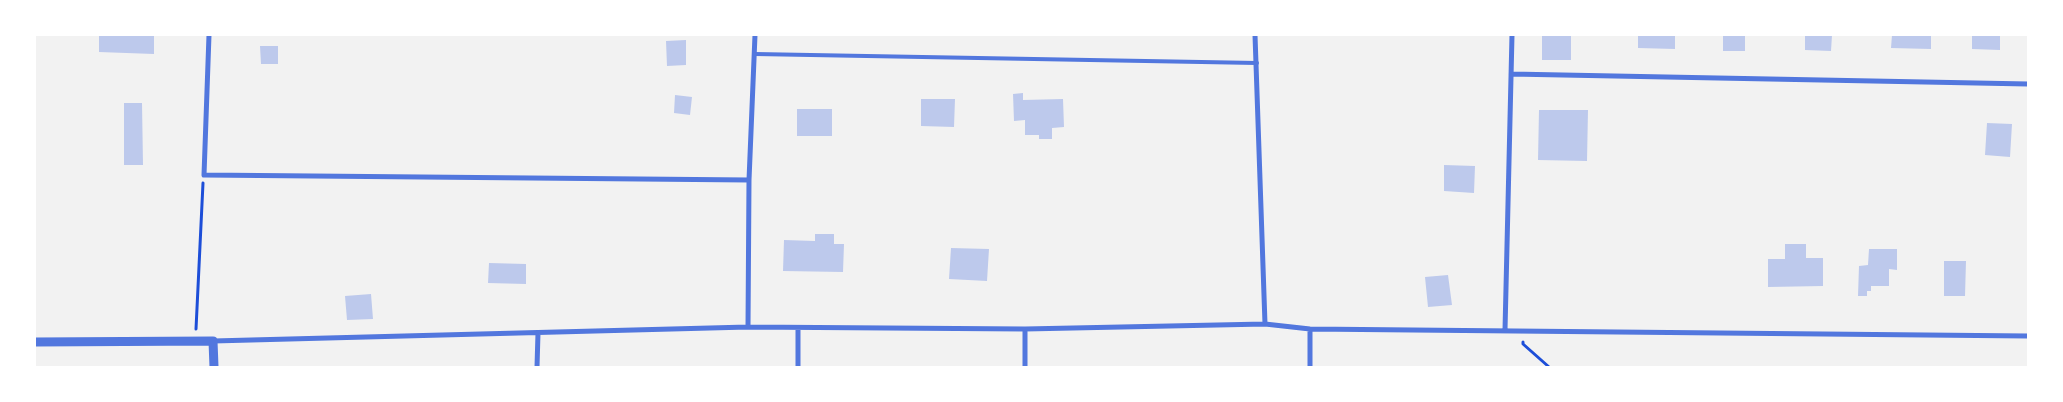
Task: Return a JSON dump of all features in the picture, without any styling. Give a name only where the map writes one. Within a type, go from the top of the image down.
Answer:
[{"type":"street","points":[[209,35],[204,175],[749,180]]},
{"type":"street","points":[[748,327],[749,180],[755,35]]},
{"type":"street","points":[[1256,35],[1265,324]]},
{"type":"street","points":[[1505,330],[1512,35]]},
{"type":"street","points":[[1511,74],[2028,84]]},
{"type":"street","points":[[35,342],[196,342],[748,327],[1025,330],[1265,324],[1310,329],[2028,336]]},
{"type":"street","points":[[798,329],[798,367]]},
{"type":"street","points":[[1310,329],[1310,367]]},
{"type":"street","points":[[1025,330],[1025,367]]},
{"type":"street","points":[[537,367],[538,333]]},
{"type":"street","points":[[213,341],[214,367]]},
{"type":"lane","points":[[755,54],[1257,63]]},
{"type":"path","points":[[196,342],[204,175]]},
{"type":"path","points":[[1523,330],[1523,344],[1549,367]]},
{"type":"building","points":[[99,35],[154,35],[154,54],[99,52]]},
{"type":"building","points":[[1542,35],[1571,35],[1571,60],[1542,60]]},
{"type":"building","points":[[1638,35],[1675,35],[1675,49],[1638,48]]},
{"type":"building","points":[[1723,35],[1745,35],[1745,51],[1723,51]]},
{"type":"building","points":[[1805,35],[1832,35],[1831,51],[1805,50]]},
{"type":"building","points":[[1892,35],[1931,35],[1931,49],[1891,48]]},
{"type":"building","points":[[1972,35],[2000,35],[2000,50],[1972,49]]},
{"type":"building","points":[[686,40],[686,65],[667,66],[666,41]]},
{"type":"building","points":[[260,46],[278,46],[278,64],[261,64]]},
{"type":"building","points":[[1023,93],[1023,100],[1063,99],[1064,127],[1052,128],[1052,139],[1039,139],[1039,135],[1025,135],[1025,120],[1014,121],[1013,94]]},
{"type":"building","points":[[675,95],[692,97],[690,115],[674,113]]},
{"type":"building","points":[[921,99],[955,99],[954,127],[921,126]]},
{"type":"building","points":[[124,103],[142,103],[143,165],[124,165]]},
{"type":"building","points":[[797,109],[832,109],[832,136],[797,136]]},
{"type":"building","points":[[1539,110],[1588,110],[1587,161],[1538,160]]},
{"type":"building","points":[[1987,123],[2012,124],[2010,157],[1985,155]]},
{"type":"building","points":[[1444,165],[1475,166],[1474,193],[1444,191]]},
{"type":"building","points":[[815,234],[834,234],[834,244],[844,244],[843,272],[783,271],[784,240],[815,241]]},
{"type":"building","points":[[1785,244],[1806,244],[1806,258],[1823,258],[1823,286],[1768,287],[1768,259],[1785,259]]},
{"type":"building","points":[[951,248],[989,249],[987,281],[949,279]]},
{"type":"building","points":[[1869,249],[1897,249],[1897,270],[1889,269],[1889,286],[1871,286],[1871,291],[1867,291],[1867,296],[1858,296],[1859,266],[1868,265]]},
{"type":"building","points":[[1944,261],[1966,261],[1965,296],[1944,296]]},
{"type":"building","points":[[489,263],[526,264],[526,284],[488,283]]},
{"type":"building","points":[[1448,275],[1452,305],[1428,307],[1425,277]]},
{"type":"building","points":[[371,294],[373,319],[347,320],[345,296]]}]
